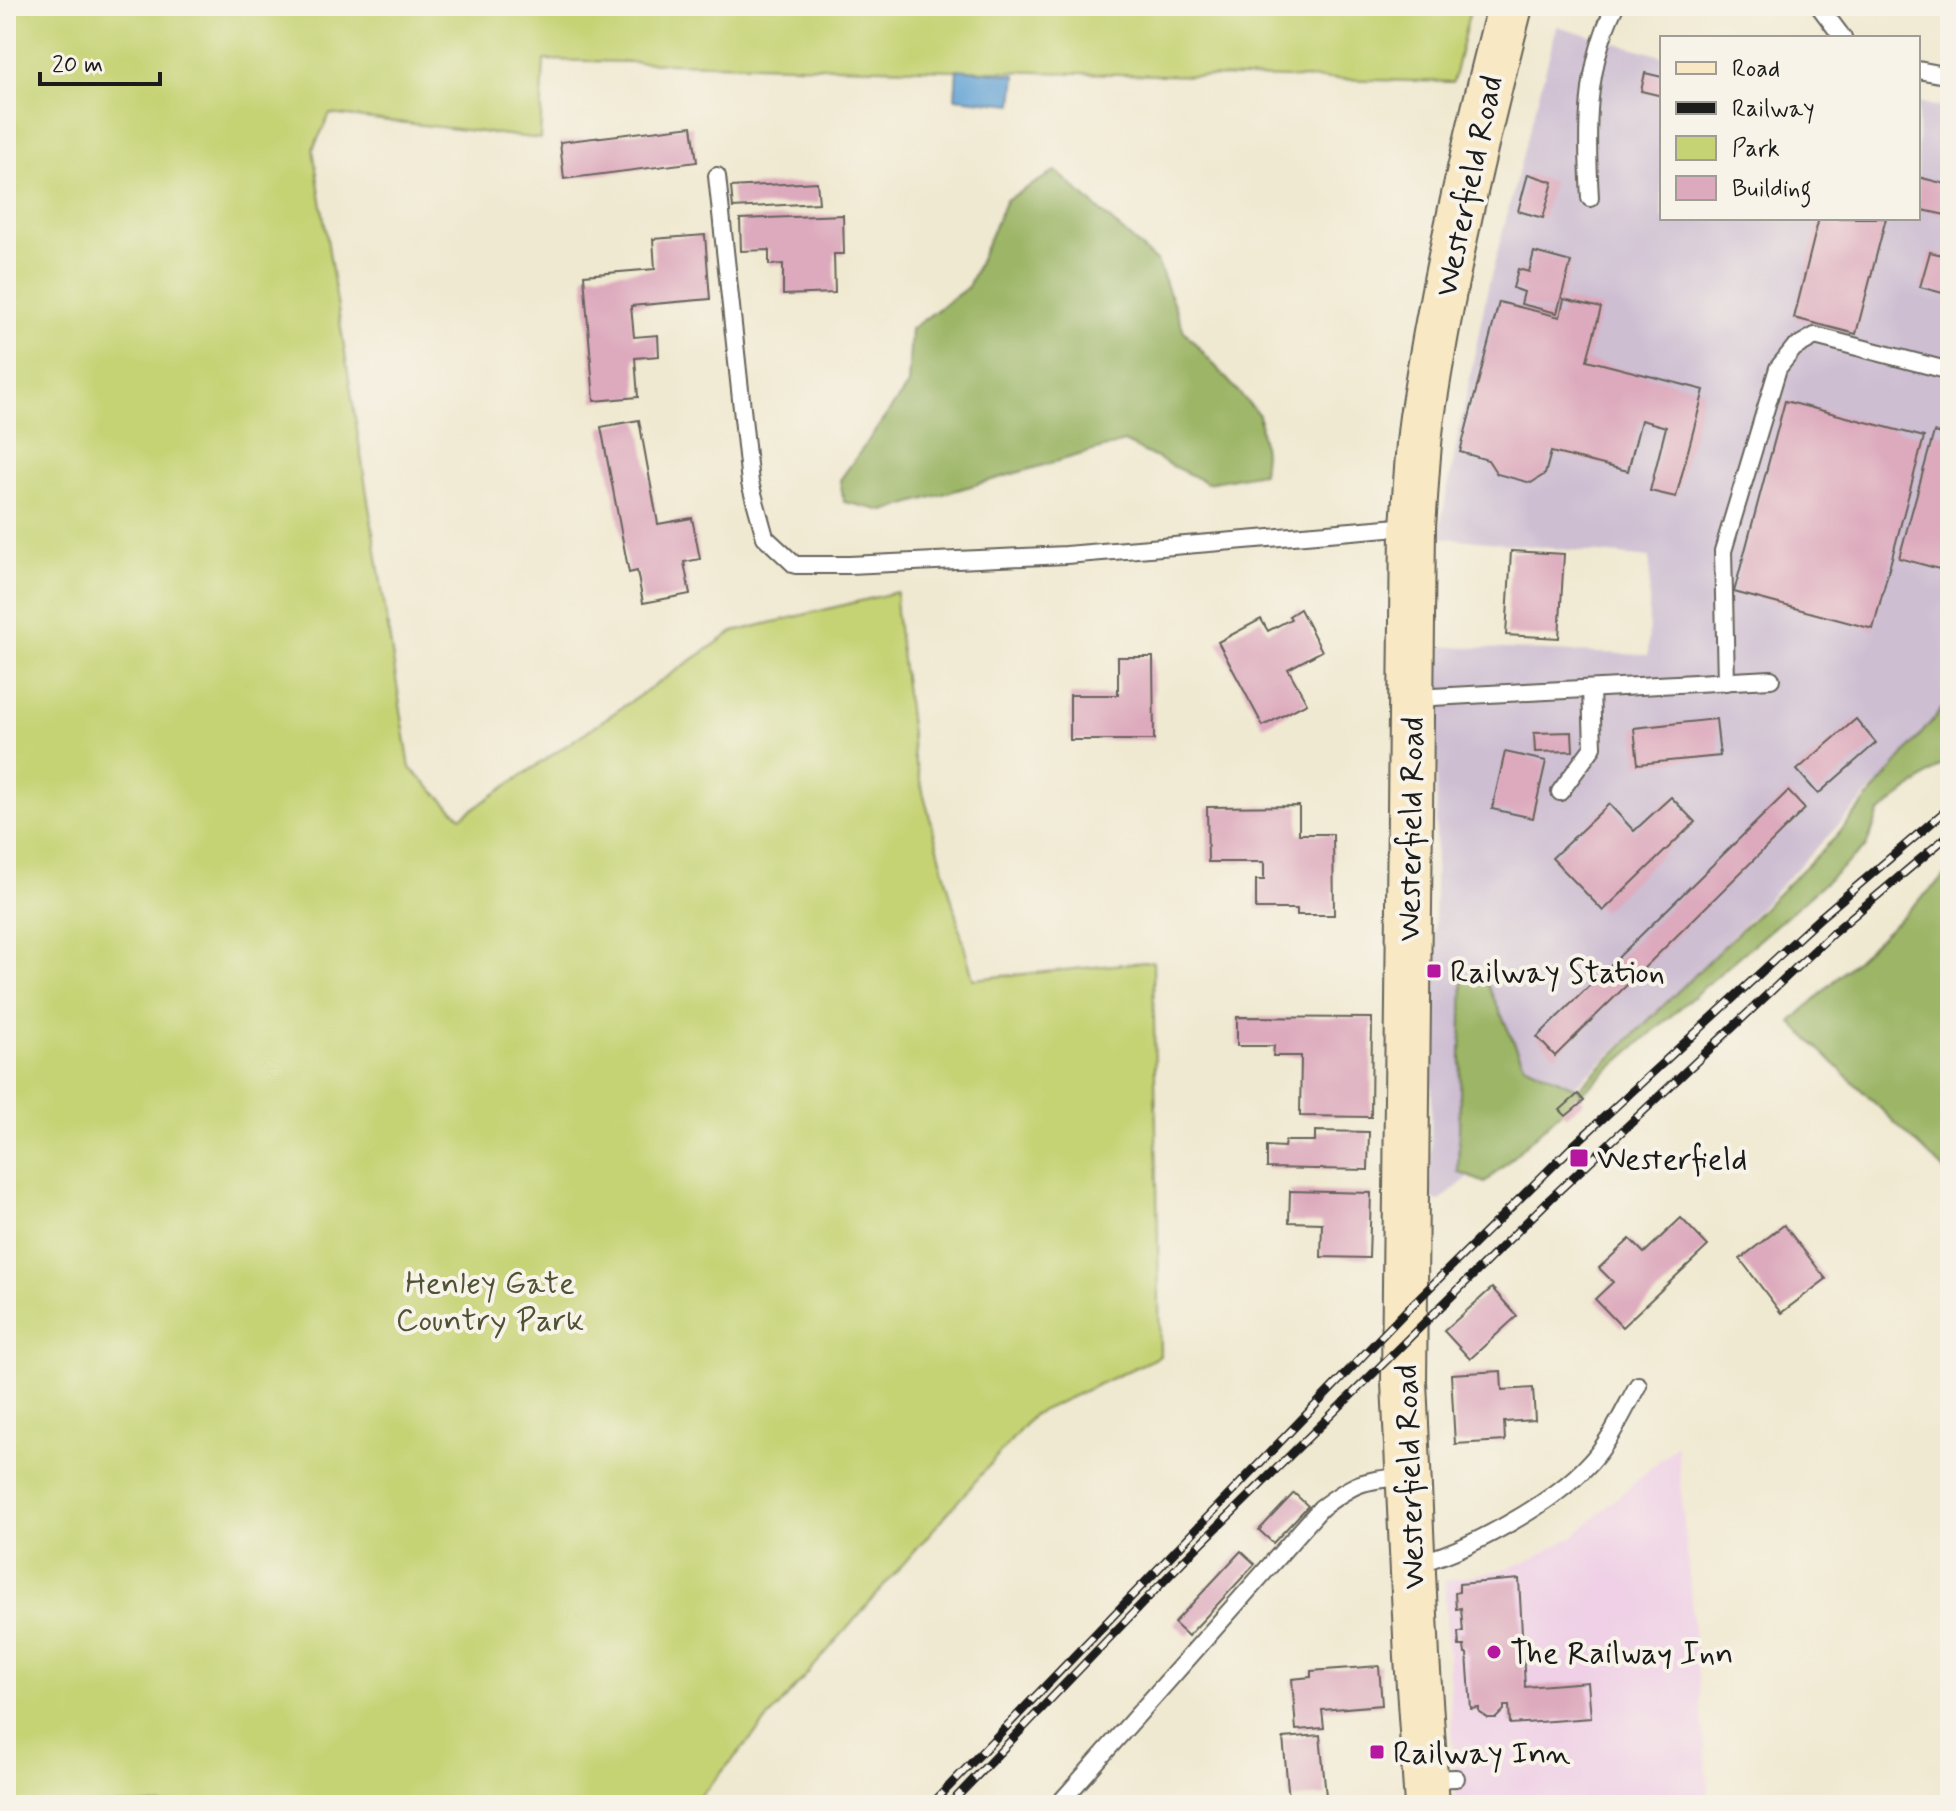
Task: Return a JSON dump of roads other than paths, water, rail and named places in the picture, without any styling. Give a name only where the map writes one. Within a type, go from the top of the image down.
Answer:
[{"type":"main road","name":"Westerfield Road","points":[[1436,1787],[1412,1564],[1405,1312],[1413,526],[1421,421],[1434,348],[1468,172],[1510,6]]},
{"type":"lane","points":[[1590,198],[1586,131],[1591,76],[1615,6]]},
{"type":"lane","points":[[1819,6],[1842,36]]},
{"type":"lane","points":[[1920,70],[1950,76]]},
{"type":"lane","points":[[717,176],[750,483],[765,537],[795,565],[1066,555],[1413,526]]},
{"type":"lane","points":[[1726,682],[1723,551],[1778,368],[1794,348],[1815,336],[1950,371]]},
{"type":"lane","points":[[1412,698],[1771,679]]},
{"type":"lane","points":[[1560,792],[1593,747],[1591,689]]},
{"type":"lane","points":[[1412,1564],[1437,1559],[1462,1548],[1520,1516],[1563,1487],[1601,1450],[1638,1385]]},
{"type":"lane","points":[[1058,1805],[1321,1508],[1351,1486],[1364,1481],[1408,1476]]},
{"type":"water","points":[[957,69],[1016,75],[1013,104],[955,98]]},
{"type":"railway","points":[[931,1805],[1405,1312],[1576,1143],[1821,917],[1950,807]]},
{"type":"railway","points":[[949,1805],[1184,1560],[1550,1199],[1833,933],[1950,834]]},
{"type":"place","name":"Railway Station","points":[[1434,971]]},
{"type":"place","name":"Westerfield","points":[[1579,1158]]},
{"type":"place","name":"The Railway Inn","points":[[1494,1652]]},
{"type":"place","name":"Railway Inn","points":[[1377,1752]]},
{"type":"park label","name":"Henley Gate Country Park","points":[[490,1300]]}]
